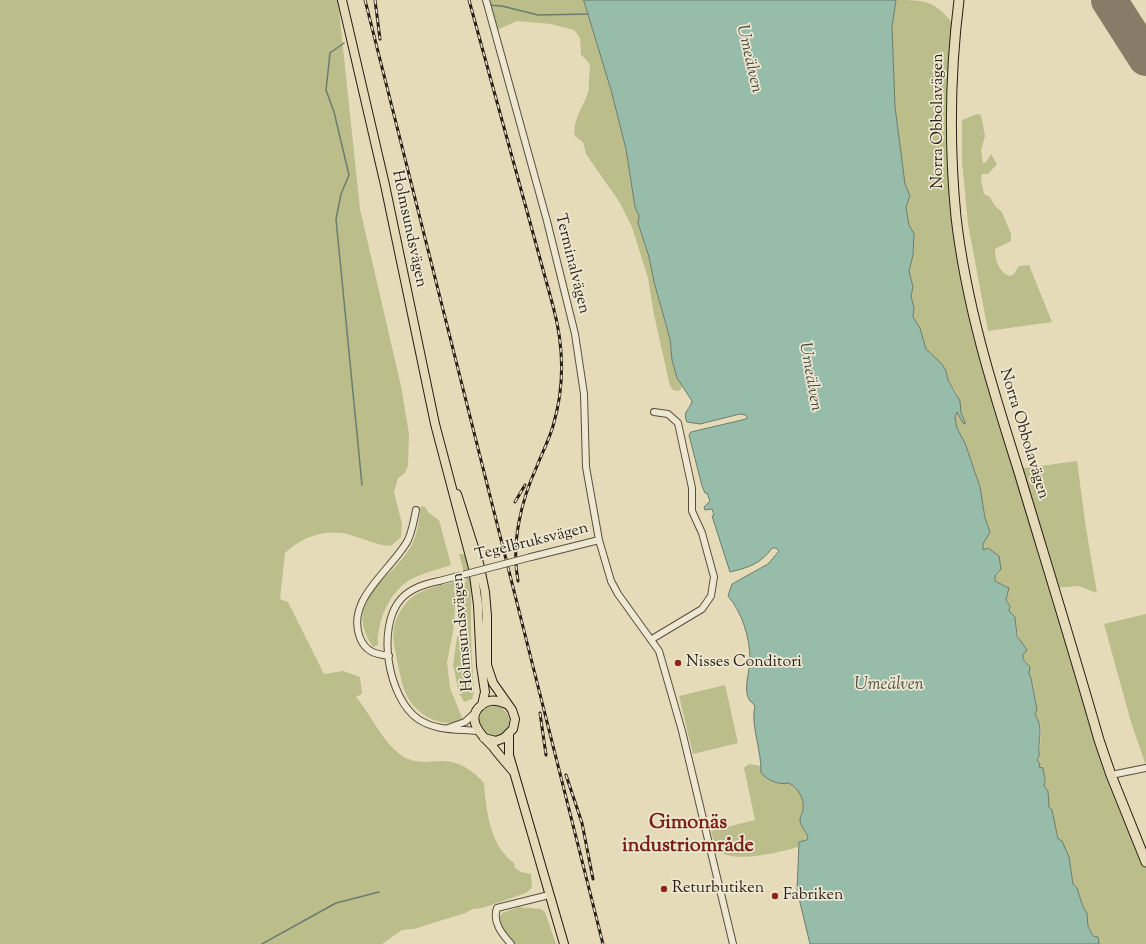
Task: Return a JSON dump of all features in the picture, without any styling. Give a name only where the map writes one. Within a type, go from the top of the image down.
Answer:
[{"type":"highway","name":"Norra Obbolavägen","points":[[959,0],[952,76],[951,143],[956,219],[966,281],[995,396],[1111,775],[1146,862]]},
{"type":"main road","name":"Holmsundsvägen","points":[[342,0],[385,185],[444,464],[473,568],[478,605],[481,666],[486,692],[482,705],[476,712],[474,721],[477,731],[516,775]]},
{"type":"main road","name":"Holmsundsvägen","points":[[444,464],[464,514],[479,563],[485,592],[487,616],[487,665],[493,682],[506,704],[512,710],[515,719],[513,729],[509,735],[508,749],[564,944]]},
{"type":"main road","name":"Holmsundsvägen","points":[[482,705],[494,700],[506,704]]},
{"type":"main road","points":[[484,738],[496,741],[509,735]]},
{"type":"street","name":"Terminalvägen","points":[[486,0],[547,221],[576,334],[584,394],[586,467],[599,540]]},
{"type":"street","points":[[652,639],[702,609],[711,596],[714,577],[702,533],[692,511],[692,493],[678,423],[668,414],[654,412]]},
{"type":"street","points":[[389,656],[372,653],[367,649],[358,632],[358,616],[360,607],[370,589],[407,541],[412,529],[416,510]]},
{"type":"street","name":"Tegelbruksvägen","points":[[477,731],[447,729],[425,723],[405,705],[397,690],[389,656],[387,628],[395,608],[401,599],[411,591],[439,580],[599,540],[611,581],[618,594],[652,639],[662,658],[682,730],[733,944]]},
{"type":"street","points":[[447,729],[465,722],[476,712]]},
{"type":"street","points":[[1111,775],[1146,768]]},
{"type":"street","points":[[511,944],[503,935],[494,915],[497,908],[549,895]]},
{"type":"shaded area","points":[[0,0],[338,0],[360,209],[401,386],[409,434],[408,466],[404,474],[398,478],[394,492],[402,524],[401,537],[391,546],[341,533],[323,533],[299,542],[285,553],[280,599],[288,602],[324,674],[343,671],[360,677],[362,694],[356,697],[382,735],[394,749],[401,755],[411,760],[426,762],[449,761],[455,763],[471,771],[484,783],[488,816],[494,837],[499,847],[514,863],[515,868],[521,872],[531,874],[532,888],[526,893],[414,929],[402,930],[382,944],[0,944]]},
{"type":"shaded area","points":[[489,0],[584,0],[611,90],[626,149],[635,207],[639,216],[638,223],[649,257],[654,282],[670,339],[672,360],[677,378],[682,387],[679,391],[673,390],[670,386],[654,315],[648,278],[632,227],[620,203],[586,154],[583,142],[575,136],[575,124],[589,90],[590,66],[581,55],[580,38],[574,30],[551,24],[517,21],[497,30]]},
{"type":"shaded area","points":[[896,0],[916,1],[930,4],[942,12],[955,27],[951,110],[962,259],[1018,469],[1077,461],[1097,593],[1079,586],[1054,588],[1072,649],[1146,862],[1146,944],[1099,944],[1088,926],[1087,913],[1083,907],[1077,888],[1073,884],[1071,869],[1058,840],[1052,810],[1048,807],[1048,791],[1044,787],[1046,781],[1037,760],[1039,754],[1041,727],[1035,715],[1034,693],[1029,669],[1023,658],[1026,648],[1020,642],[1015,617],[1009,611],[1009,604],[1006,600],[1009,590],[1007,586],[995,581],[995,576],[999,573],[996,553],[988,548],[983,550],[983,544],[990,532],[985,518],[980,487],[965,443],[957,428],[955,417],[957,412],[963,423],[957,393],[948,380],[946,371],[942,364],[926,349],[913,317],[914,308],[911,296],[913,287],[909,271],[913,255],[914,234],[909,225],[906,207],[910,196],[905,184],[895,107],[892,27]]},
{"type":"shaded area","points":[[977,114],[981,115],[985,136],[981,150],[983,163],[986,162],[991,154],[997,164],[988,174],[982,174],[981,179],[984,194],[990,197],[995,206],[1002,212],[1011,234],[1011,241],[995,249],[998,266],[1003,272],[1010,276],[1014,274],[1019,266],[1029,265],[1052,322],[988,331],[968,224],[962,161],[962,120]]},
{"type":"shaded area","points":[[421,506],[425,507],[429,513],[439,520],[451,565],[414,578],[398,590],[384,612],[379,628],[378,645],[373,647],[364,629],[363,614],[366,601],[404,556],[413,542]]},
{"type":"shaded area","points":[[459,554],[465,554],[471,592],[471,638],[474,692],[472,699],[464,702],[459,693],[453,665],[457,637],[463,625],[462,595],[466,580]]},
{"type":"shaded area","points":[[454,582],[456,585],[454,626],[447,662],[450,688],[463,720],[448,723],[427,717],[410,701],[405,692],[400,676],[393,631],[398,615],[411,598],[426,590]]},
{"type":"shaded area","points":[[1146,614],[1146,766],[1131,722],[1104,624]]},
{"type":"shaded area","points":[[725,685],[738,743],[693,754],[679,696]]},
{"type":"shaded area","points":[[494,706],[505,710],[509,721],[505,732],[494,736],[483,732],[479,721],[483,710]]},
{"type":"shaded area","points":[[749,764],[762,766],[761,773],[764,776],[778,783],[789,783],[800,794],[803,802],[803,811],[800,822],[808,837],[807,840],[799,842],[798,847],[758,856],[735,857],[726,855],[719,851],[716,847],[711,831],[755,820],[744,768]]},
{"type":"shaded area","points":[[519,907],[541,909],[545,912],[556,944],[514,944],[501,927],[499,919],[502,913]]},
{"type":"water","name":"Umeälven","points":[[584,0],[896,0],[892,27],[895,107],[905,184],[910,196],[906,207],[909,225],[914,234],[913,255],[909,271],[913,287],[911,296],[914,308],[913,317],[920,328],[926,349],[942,364],[946,371],[948,380],[960,401],[961,413],[965,424],[957,412],[955,417],[957,428],[965,443],[980,487],[985,518],[990,532],[983,544],[983,550],[988,548],[999,556],[1001,569],[995,576],[995,581],[1009,588],[1006,600],[1010,606],[1009,611],[1015,617],[1017,636],[1027,650],[1023,657],[1025,662],[1030,667],[1029,674],[1037,710],[1035,714],[1040,726],[1039,754],[1037,760],[1040,764],[1039,767],[1043,768],[1045,779],[1044,786],[1048,791],[1049,807],[1052,810],[1058,839],[1062,841],[1069,857],[1073,884],[1077,888],[1083,907],[1087,913],[1088,926],[1093,936],[1098,937],[1099,944],[810,944],[797,890],[799,842],[807,840],[808,837],[800,822],[803,811],[803,802],[800,794],[792,785],[789,783],[774,782],[761,773],[760,756],[754,721],[755,706],[749,700],[747,695],[747,680],[750,664],[749,643],[741,617],[728,596],[732,584],[768,564],[779,551],[776,548],[772,548],[764,558],[754,564],[743,569],[730,572],[712,516],[714,515],[712,509],[705,510],[704,507],[710,501],[702,486],[689,435],[691,432],[746,419],[747,417],[746,415],[740,414],[700,424],[687,422],[685,415],[692,401],[677,378],[672,360],[670,339],[654,282],[649,257],[638,223],[639,216],[635,207],[626,149],[611,90]]},
{"type":"waterway","points":[[489,5],[502,6],[538,15],[588,14]]},
{"type":"waterway","points":[[344,43],[330,53],[326,90],[334,112],[349,175],[341,194],[336,219],[362,485]]},
{"type":"waterway","points":[[262,944],[336,903],[379,892]]},
{"type":"runway","points":[[1109,0],[1146,58]]},
{"type":"railway","points":[[365,0],[603,944]]},
{"type":"railway","points":[[375,0],[380,39]]},
{"type":"railway","points":[[469,0],[557,321],[561,351],[562,366],[560,396],[557,411],[550,436],[526,493],[519,522],[516,552],[518,581]]},
{"type":"railway","points":[[515,502],[525,485]]},
{"type":"railway","points":[[540,713],[546,755]]},
{"type":"railway","points":[[566,775],[582,823],[593,879]]},
{"type":"place","name":"Nisses Conditori","points":[[678,663]]},
{"type":"place","name":"Returbutiken","points":[[664,889]]},
{"type":"place","name":"Fabriken","points":[[775,896]]},
{"type":"district","name":"Gimonäs industriområde","points":[[688,836]]}]
